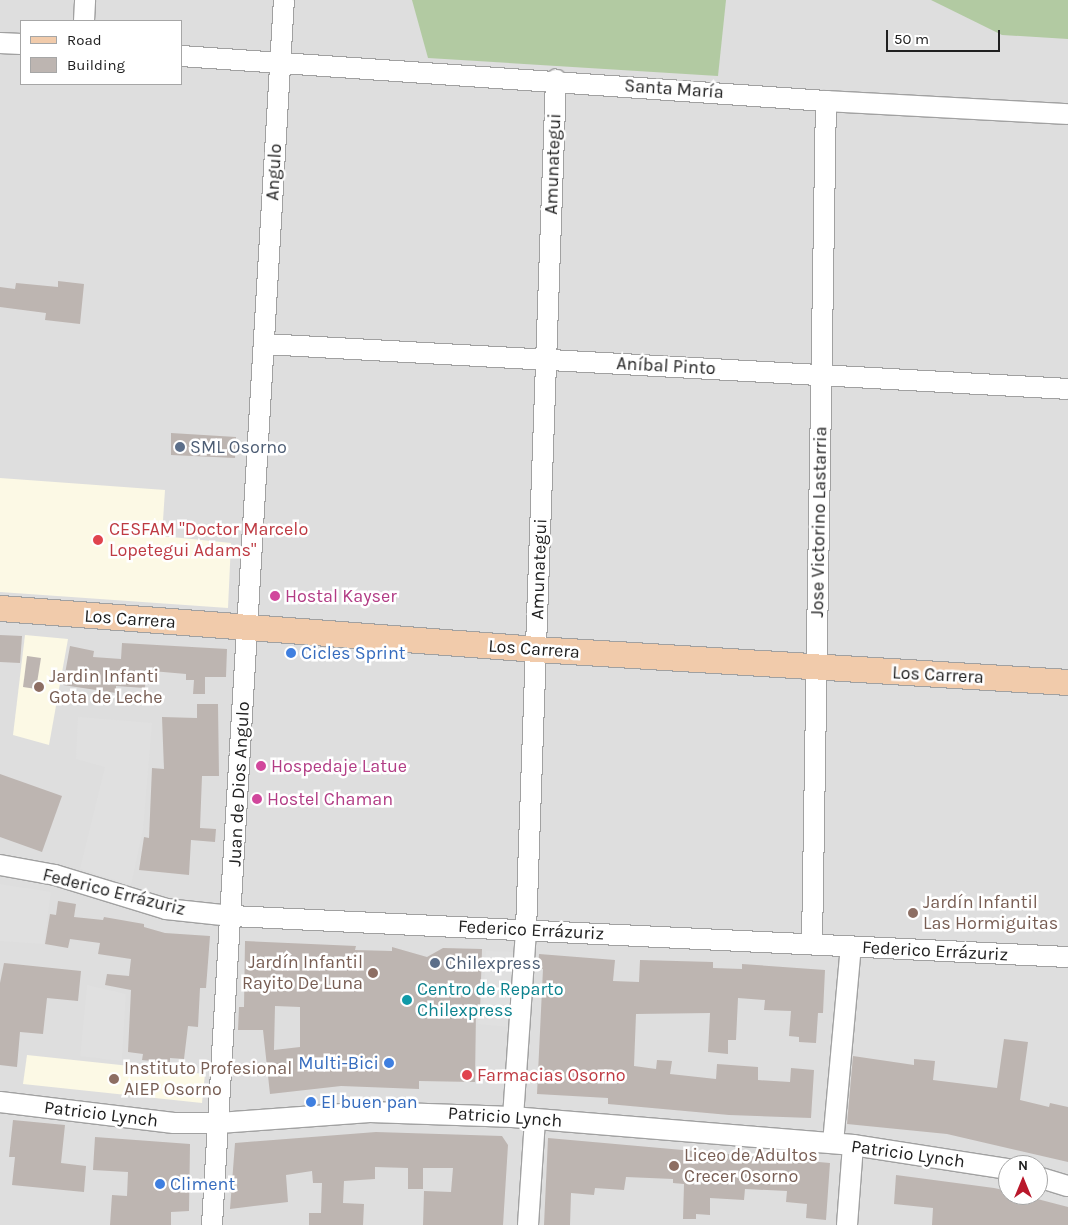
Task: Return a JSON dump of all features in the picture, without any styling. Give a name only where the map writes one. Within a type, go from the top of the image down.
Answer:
[{"type":"main road","name":"Los Carrera","points":[[0,608],[536,650],[1068,682]]},
{"type":"street","points":[[84,20],[85,0]]},
{"type":"street","name":"Angulo","points":[[264,344],[284,0]]},
{"type":"street","points":[[0,43],[20,44]]},
{"type":"street","name":"Santa María","points":[[182,56],[280,64],[556,80],[826,101],[1068,114]]},
{"type":"street","name":"Amunategui","points":[[513,1117],[526,930],[556,80]]},
{"type":"street","name":"Jose Victorino Lastarria","points":[[812,943],[826,101]]},
{"type":"street","name":"Aníbal Pinto","points":[[264,344],[1068,389]]},
{"type":"street","name":"Juan de Dios Angulo","points":[[212,1225],[232,916],[264,344]]},
{"type":"street","name":"Federico Errázuriz","points":[[0,865],[55,875],[166,909],[232,916],[812,943],[851,948],[1068,957]]},
{"type":"street","points":[[847,1225],[843,1144],[851,948]]},
{"type":"street","name":"Patricio Lynch","points":[[0,1102],[137,1120],[219,1123],[370,1112],[513,1117],[843,1144],[998,1167]]},
{"type":"street","points":[[528,1225],[535,1119]]},
{"type":"street","points":[[1048,1180],[1068,1186]]},
{"type":"shaded area","points":[[0,0],[1068,0],[1068,1225],[0,1225]]},
{"type":"shaded area","name":"CESFAM \"Doctor Marcelo Lopetegui Adams\"","points":[[0,478],[165,490],[162,536],[231,543],[228,608],[0,592]]},
{"type":"shaded area","name":"Jardin Infanti Gota de Leche","points":[[25,635],[68,639],[49,745],[13,735]]},
{"type":"shaded area","points":[[78,717],[152,723],[143,829],[131,885],[80,869],[105,767],[76,759]]},
{"type":"shaded area","points":[[0,884],[51,892],[44,944],[0,941]]},
{"type":"shaded area","points":[[486,951],[515,952],[510,1027],[478,1024],[479,1014],[483,1014]]},
{"type":"shaded area","points":[[87,985],[126,994],[122,1061],[80,1056]]},
{"type":"shaded area","name":"Instituto Profesional AIEP Osorno","points":[[27,1055],[205,1074],[202,1103],[23,1084]]},
{"type":"green space","points":[[412,0],[726,0],[718,76],[428,58]]},
{"type":"green space","points":[[931,0],[1068,0],[1068,39],[1002,35]]},
{"type":"building","points":[[58,281],[84,284],[80,324],[45,320],[46,313],[0,307],[0,287],[15,289],[16,283],[58,287]]},
{"type":"building","points":[[171,433],[236,437],[235,458],[171,455]]},
{"type":"building","points":[[0,635],[22,636],[20,663],[0,662]]},
{"type":"building","points":[[122,643],[227,649],[226,677],[205,677],[205,694],[193,694],[194,680],[186,680],[186,674],[152,671],[146,672],[145,688],[116,686],[116,693],[63,685],[70,646],[94,651],[93,657],[121,659]]},
{"type":"building","points":[[27,656],[41,658],[36,689],[23,687]]},
{"type":"building","points":[[197,704],[218,704],[219,776],[202,776],[200,828],[216,829],[215,842],[191,840],[189,875],[139,870],[144,837],[149,838],[152,768],[164,769],[162,717],[197,718]]},
{"type":"building","points":[[0,774],[62,796],[42,852],[0,837]]},
{"type":"building","points":[[58,901],[76,904],[74,917],[103,920],[104,917],[144,924],[144,927],[165,933],[210,936],[206,988],[200,988],[198,1027],[188,1026],[184,1059],[170,1058],[170,1063],[142,1060],[143,1054],[128,1052],[131,990],[105,985],[107,974],[129,976],[131,959],[98,954],[100,943],[70,939],[68,948],[45,944],[50,914],[56,915]]},
{"type":"building","points":[[245,941],[356,946],[355,950],[392,951],[392,947],[427,957],[443,948],[482,949],[480,1012],[476,1011],[475,1082],[419,1081],[419,1089],[341,1086],[270,1094],[263,1030],[238,1030],[239,1007],[244,1007]],"holes":[[[275,1006],[300,1007],[300,1047],[274,1050]]]},
{"type":"building","points":[[539,954],[615,960],[613,981],[639,982],[640,960],[713,962],[713,968],[742,969],[742,964],[825,970],[823,1013],[818,1013],[816,1043],[799,1042],[799,1037],[789,1036],[791,1011],[764,1010],[765,1000],[738,998],[736,1040],[728,1040],[728,1054],[708,1052],[710,1013],[636,1014],[634,1066],[656,1069],[657,1060],[672,1061],[670,1074],[716,1079],[717,1064],[758,1067],[758,1080],[790,1082],[791,1068],[814,1070],[811,1118],[729,1115],[608,1104],[608,1098],[537,1094],[543,969],[538,968]]},
{"type":"building","points":[[4,963],[81,971],[78,1001],[47,998],[43,1034],[20,1032],[17,1067],[0,1065],[0,983]]},
{"type":"building","points":[[1004,1039],[1028,1042],[1020,1100],[1049,1107],[1050,1103],[1068,1107],[1068,1162],[1048,1157],[1048,1155],[1038,1155],[947,1134],[847,1124],[853,1056],[914,1065],[914,1059],[935,1061],[933,1080],[997,1088]]},
{"type":"building","points":[[13,1120],[65,1125],[61,1163],[86,1166],[84,1192],[12,1185],[15,1157],[9,1157]]},
{"type":"building","points":[[376,1132],[502,1136],[508,1145],[503,1225],[423,1225],[424,1191],[451,1192],[453,1168],[423,1168],[423,1189],[408,1189],[408,1168],[375,1167],[375,1179],[344,1181],[343,1203],[364,1204],[363,1225],[309,1225],[309,1213],[321,1213],[322,1183],[313,1183],[312,1171],[286,1175],[288,1202],[230,1209],[235,1143]]},
{"type":"building","points":[[95,1137],[190,1144],[189,1211],[171,1212],[171,1225],[110,1225],[112,1195],[127,1196],[128,1172],[93,1170]]},
{"type":"building","points":[[548,1138],[830,1163],[826,1220],[806,1218],[807,1204],[786,1202],[787,1191],[745,1189],[744,1200],[710,1198],[710,1215],[696,1214],[696,1219],[683,1219],[684,1184],[673,1183],[673,1179],[626,1177],[624,1190],[595,1188],[594,1195],[571,1193],[570,1225],[544,1225]]},
{"type":"building","points":[[896,1175],[998,1189],[998,1205],[1048,1205],[1048,1202],[1068,1207],[1068,1225],[932,1225],[933,1208],[894,1204]]},
{"type":"place","name":"SML Osorno","points":[[180,447]]},
{"type":"place","name":"CESFAM \"Doctor Marcelo Lopetegui Adams\"","points":[[98,540]]},
{"type":"place","name":"Hostal Kayser","points":[[275,596]]},
{"type":"place","name":"Cicles Sprint","points":[[291,653]]},
{"type":"place","name":"Jardin Infanti Gota de Leche","points":[[39,687]]},
{"type":"place","name":"Hospedaje Latue","points":[[261,766]]},
{"type":"place","name":"Hostel Chaman","points":[[257,799]]},
{"type":"place","name":"Jardín Infantil Las Hormiguitas","points":[[913,913]]},
{"type":"place","name":"Chilexpress","points":[[435,963]]},
{"type":"place","name":"Jardín Infantil Rayito De Luna","points":[[373,973]]},
{"type":"place","name":"Centro de Reparto Chilexpress","points":[[407,1000]]},
{"type":"place","name":"Multi-Bici","points":[[389,1063]]},
{"type":"place","name":"Farmacias Osorno","points":[[467,1075]]},
{"type":"place","name":"Instituto Profesional AIEP Osorno","points":[[114,1079]]},
{"type":"place","name":"El buen pan","points":[[311,1102]]},
{"type":"place","name":"Liceo de Adultos Crecer Osorno","points":[[674,1166]]},
{"type":"place","name":"Climent","points":[[160,1184]]}]
